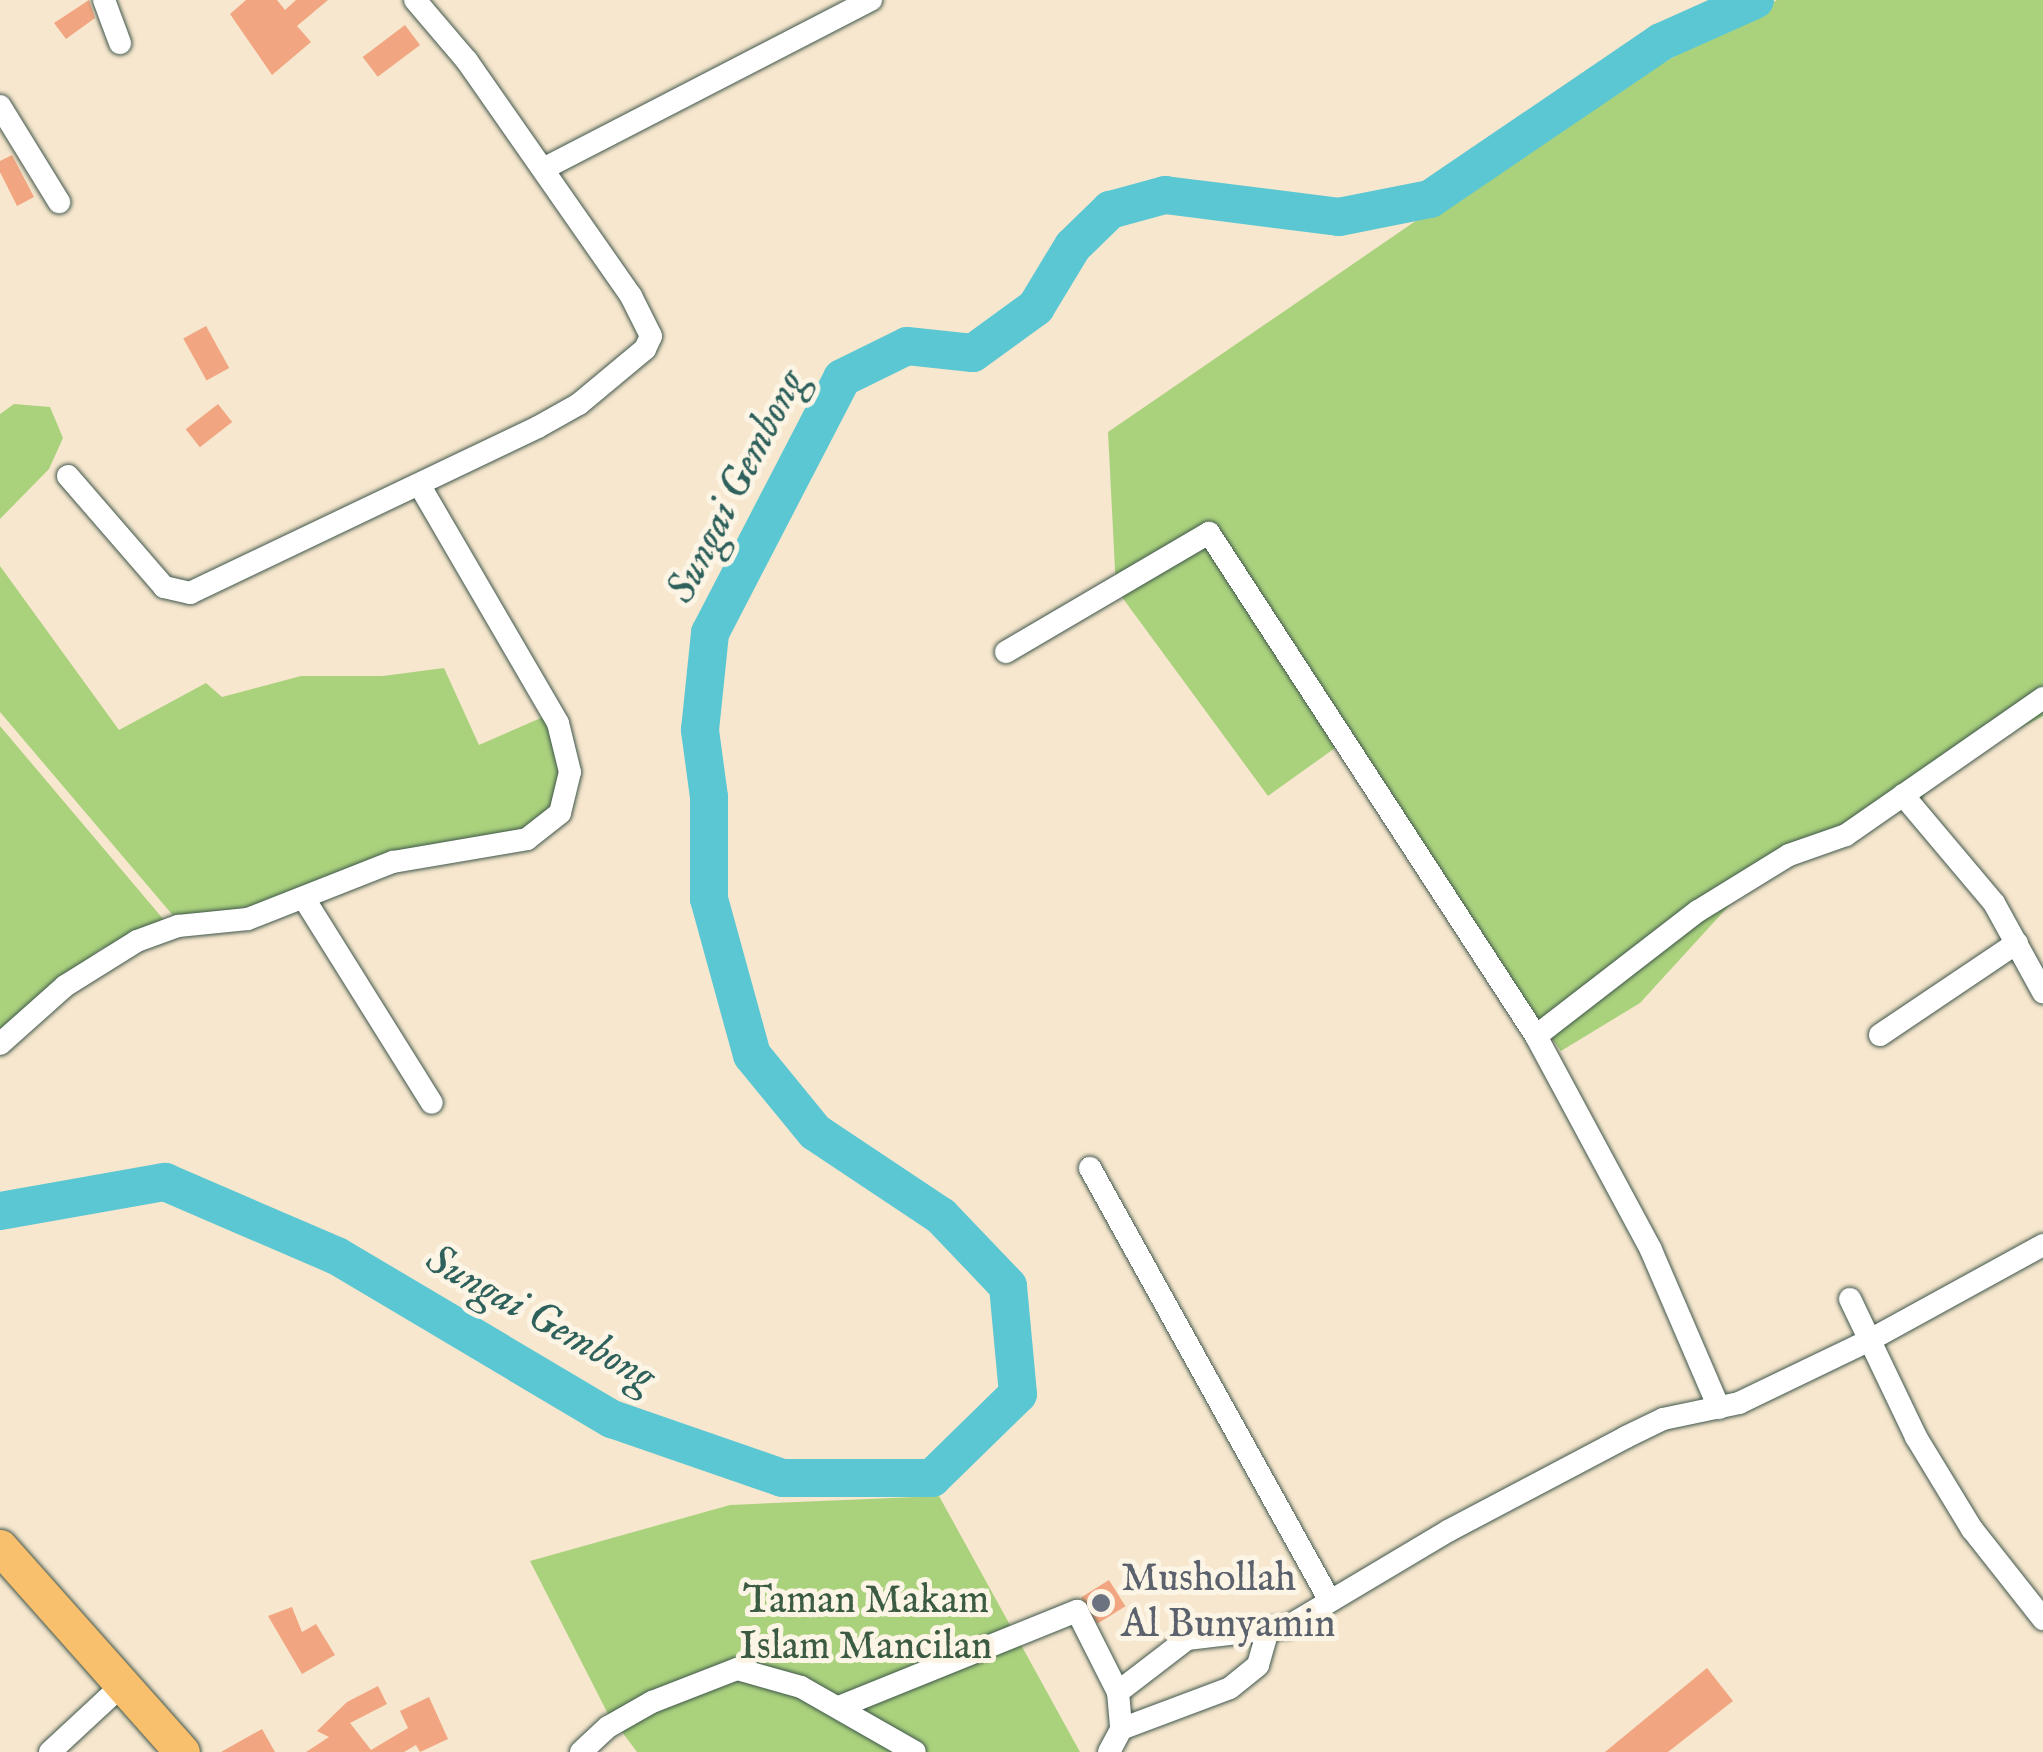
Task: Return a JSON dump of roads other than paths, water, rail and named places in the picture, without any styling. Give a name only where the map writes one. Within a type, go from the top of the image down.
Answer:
[{"type":"highway","points":[[0,1547],[182,1752]]},
{"type":"street","points":[[104,0],[120,43]]},
{"type":"street","points":[[68,476],[164,587],[182,594],[419,484],[579,404],[650,342],[631,296],[545,168],[415,0]]},
{"type":"street","points":[[545,168],[871,0]]},
{"type":"street","points":[[0,106],[59,202]]},
{"type":"street","points":[[0,1044],[65,986],[137,941],[305,900],[393,862],[527,839],[552,824],[567,794],[570,772],[558,724],[419,484]]},
{"type":"street","points":[[1006,652],[1209,533],[1536,1036],[1651,1250],[1719,1408]]},
{"type":"street","points":[[1536,1036],[1698,910],[1789,856],[1846,836],[2043,698]]},
{"type":"street","points":[[1903,795],[1957,855],[2017,943],[2043,992]]},
{"type":"street","points":[[305,900],[432,1104]]},
{"type":"street","points":[[1880,1035],[2017,943]]},
{"type":"street","points":[[1090,1168],[1330,1601]]},
{"type":"street","points":[[1118,1692],[1187,1639],[1267,1634],[1626,1437],[1663,1420],[1719,1408],[1866,1342],[2043,1245]]},
{"type":"street","points":[[1850,1299],[1866,1342],[1972,1529],[2043,1618]]},
{"type":"street","points":[[839,1707],[1077,1611],[1118,1692],[1121,1729],[1109,1752]]},
{"type":"street","points":[[1121,1729],[1230,1688],[1258,1665],[1267,1634]]},
{"type":"street","points":[[581,1752],[608,1727],[652,1702],[737,1670],[800,1687],[915,1752]]},
{"type":"street","points":[[50,1752],[121,1686]]},
{"type":"waterway","name":"Sungai Gembong","points":[[0,1211],[165,1182],[337,1256],[612,1419],[782,1478],[932,1478],[1018,1394],[1008,1286],[941,1216],[815,1132],[752,1055],[709,899],[709,797],[700,730],[710,633],[842,378],[907,346],[973,353],[1036,307],[1073,246],[1110,210],[1165,195],[1339,217],[1430,199],[1661,42],[1755,0]]},
{"type":"place","name":"Mushollah Al Bunyamin","points":[[1101,1603]]},
{"type":"park label","name":"Taman Makam Islam Mancilan","points":[[866,1625]]}]
